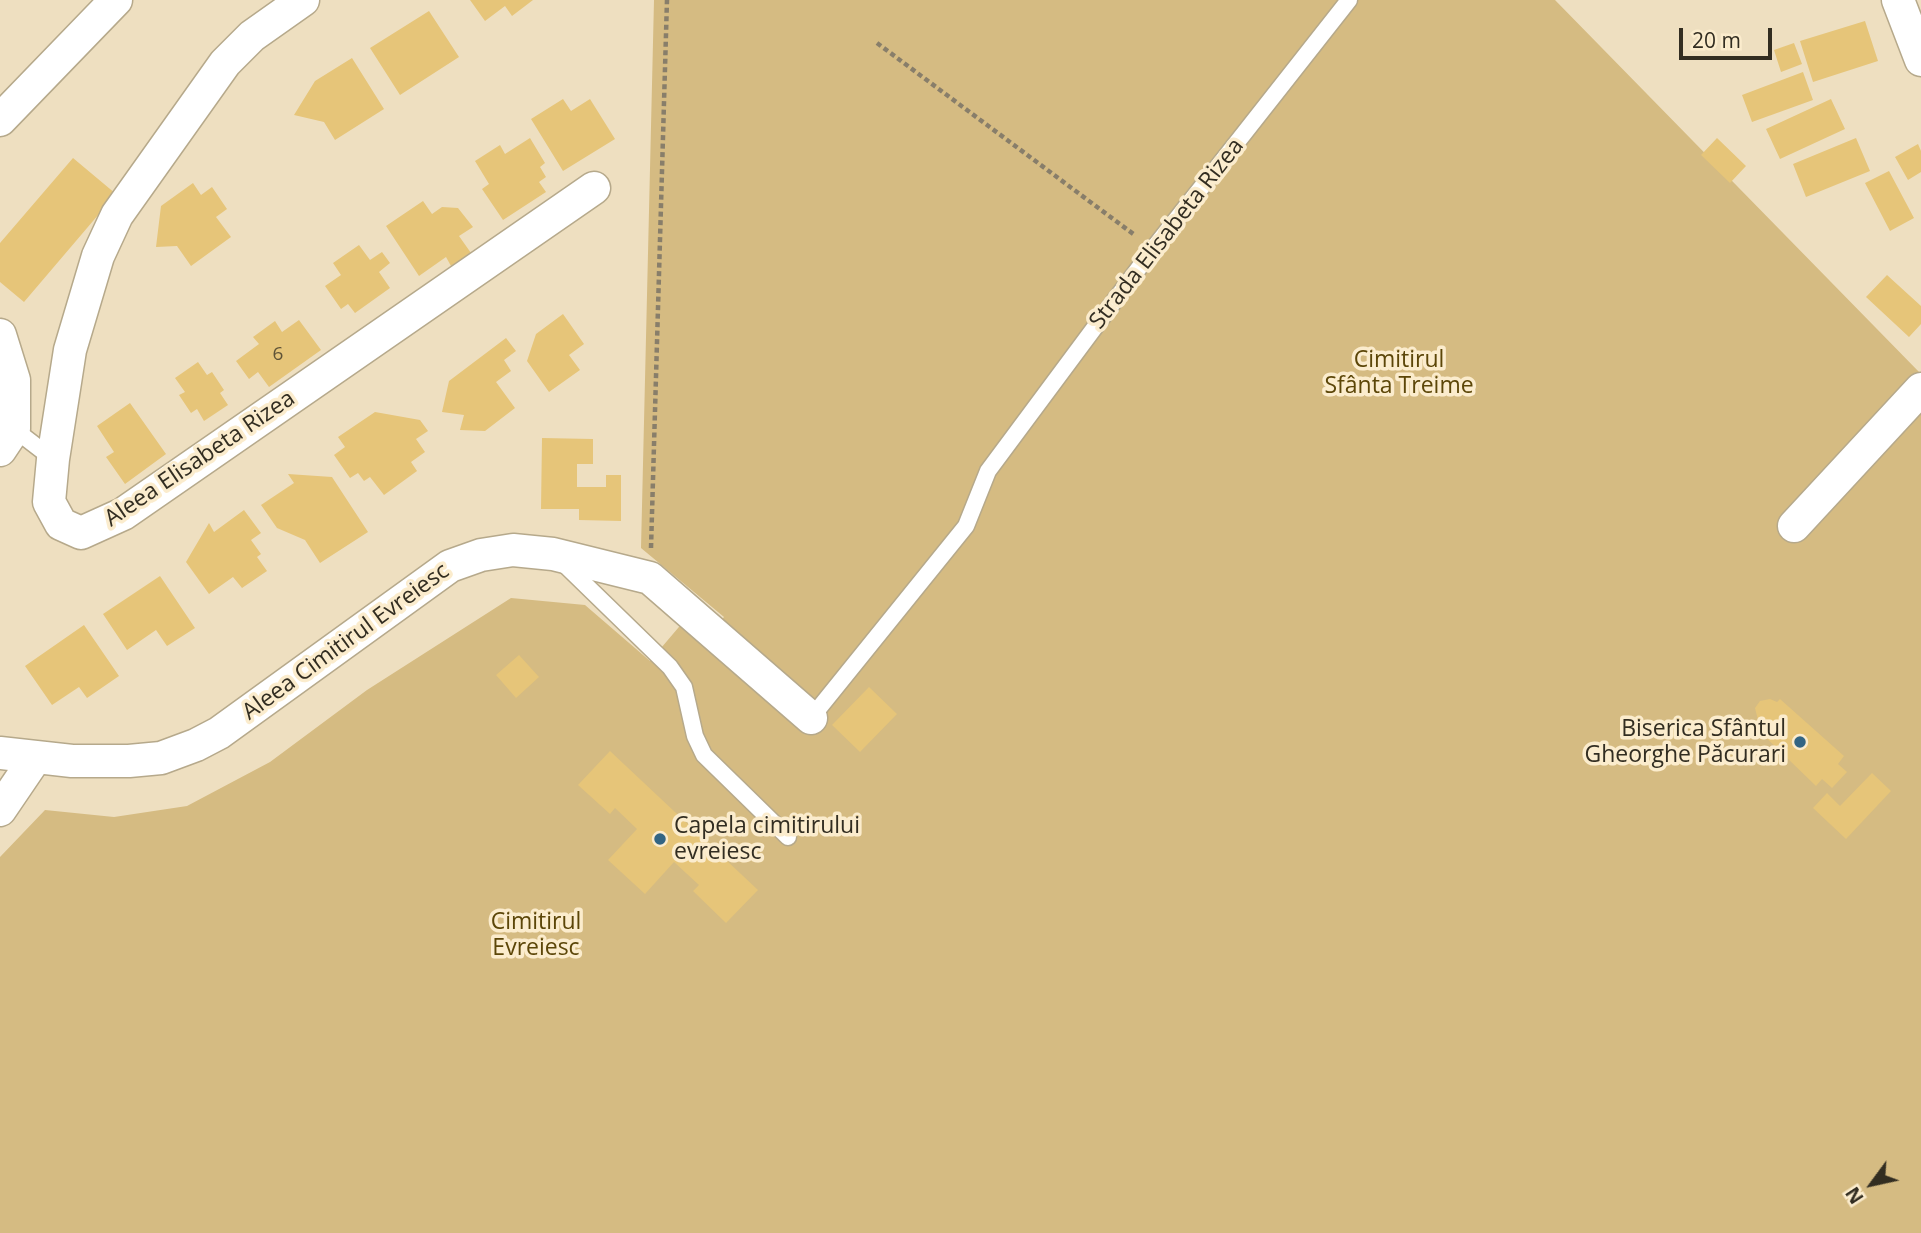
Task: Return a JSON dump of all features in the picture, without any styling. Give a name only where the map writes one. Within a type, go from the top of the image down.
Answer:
[{"type":"street","points":[[0,120],[116,0]]},
{"type":"street","name":"Aleea Elisabeta Rizea","points":[[303,0],[252,36],[225,63],[117,215],[97,257],[71,350],[53,459],[49,502],[61,524],[81,533],[96,528],[146,498],[594,188]]},
{"type":"street","points":[[1898,0],[1921,60]]},
{"type":"street","points":[[0,335],[13,380],[7,439]]},
{"type":"street","points":[[1794,526],[1921,389]]},
{"type":"street","name":"Aleea Cimitirul Evreiesc","points":[[0,753],[129,761],[161,758],[196,745],[219,733],[450,566],[481,555],[513,550],[553,554],[650,578],[811,719]]},
{"type":"street","points":[[0,810],[36,757]]},
{"type":"lane","name":"Strada Elisabeta Rizea","points":[[811,719],[966,526],[988,471],[1153,249],[1349,0]]},
{"type":"lane","points":[[7,439],[53,459]]},
{"type":"lane","points":[[553,554],[670,667],[684,687],[695,736],[704,755],[788,837]]},
{"type":"path","points":[[650,578],[667,0]]},
{"type":"path","points":[[877,43],[1153,249]]},
{"type":"green space","points":[[654,0],[1555,0],[1921,374],[1921,1233],[0,1233],[0,857],[45,810],[114,817],[187,806],[270,762],[367,690],[511,598],[585,605],[650,661],[684,621],[705,639],[724,617],[641,548]]},
{"type":"building","points":[[470,0],[533,0],[512,16],[505,6],[485,21]]},
{"type":"building","points":[[429,11],[459,57],[400,95],[370,48]]},
{"type":"building","points":[[1865,21],[1878,61],[1813,82],[1800,41]]},
{"type":"building","points":[[1794,43],[1802,64],[1781,72],[1774,50]]},
{"type":"building","points":[[352,58],[384,109],[335,140],[324,122],[294,115],[315,81]]},
{"type":"building","points":[[1803,72],[1813,100],[1752,122],[1742,95]]},
{"type":"building","points":[[563,99],[571,111],[590,99],[615,139],[563,171],[531,119]]},
{"type":"building","points":[[1831,99],[1845,129],[1780,159],[1766,129]]},
{"type":"building","points":[[530,138],[545,163],[540,167],[546,177],[539,182],[546,192],[503,220],[482,189],[489,184],[475,161],[500,145],[505,154]]},
{"type":"building","points":[[1717,138],[1746,166],[1730,183],[1701,155]]},
{"type":"building","points":[[1856,138],[1870,171],[1806,197],[1793,164]]},
{"type":"building","points":[[1918,144],[1921,151],[1921,172],[1908,180],[1895,157]]},
{"type":"building","points":[[73,158],[116,194],[24,302],[0,282],[0,243]]},
{"type":"building","points":[[1889,171],[1914,218],[1890,231],[1865,183]]},
{"type":"building","points":[[193,183],[201,195],[212,187],[227,209],[216,217],[231,237],[191,266],[177,246],[156,247],[161,206]]},
{"type":"building","points":[[423,201],[432,214],[442,207],[458,208],[473,227],[459,236],[471,253],[451,266],[446,257],[419,276],[386,226]]},
{"type":"building","points":[[359,245],[370,260],[382,252],[390,263],[379,272],[390,288],[355,313],[348,304],[341,309],[325,286],[341,275],[333,263]]},
{"type":"building","points":[[1887,275],[1921,306],[1921,324],[1909,337],[1866,297]]},
{"type":"building","points":[[563,314],[584,344],[569,355],[580,370],[549,392],[527,361],[536,334]]},
{"type":"building","points":[[299,320],[321,350],[269,387],[258,372],[249,379],[236,361],[259,344],[253,337],[275,321],[282,332]]},
{"type":"building","points":[[506,338],[516,351],[504,360],[511,371],[496,382],[515,408],[485,431],[460,430],[464,415],[442,412],[449,381]]},
{"type":"building","points":[[198,362],[207,375],[212,372],[224,390],[220,393],[228,405],[204,421],[197,409],[191,413],[179,395],[185,392],[175,378]]},
{"type":"building","points":[[130,403],[166,454],[125,484],[106,457],[114,452],[97,426]]},
{"type":"building","points":[[375,412],[420,420],[428,431],[416,439],[425,452],[411,462],[417,471],[384,495],[370,477],[364,481],[358,473],[350,478],[334,455],[345,447],[338,437]]},
{"type":"building","points":[[542,438],[593,439],[593,464],[577,464],[577,487],[606,487],[606,475],[621,475],[621,521],[579,520],[579,509],[541,509]]},
{"type":"building","points":[[288,474],[332,477],[368,532],[320,563],[305,540],[277,528],[261,505],[294,483]]},
{"type":"building","points":[[244,510],[261,533],[251,540],[261,554],[257,557],[267,571],[242,588],[233,577],[209,594],[186,562],[209,523],[214,532]]},
{"type":"building","points":[[160,576],[195,628],[167,646],[156,630],[127,650],[103,614]]},
{"type":"building","points":[[84,625],[119,676],[87,698],[79,687],[52,705],[25,666]]},
{"type":"building","points":[[519,655],[539,677],[516,698],[496,675]]},
{"type":"building","points":[[869,687],[897,714],[860,752],[832,725]]},
{"type":"building","name":"Biserica Sfântul Gheorghe Păcurari","points":[[1770,699],[1777,702],[1780,699],[1844,756],[1838,764],[1847,772],[1832,788],[1822,779],[1816,786],[1756,728],[1759,724],[1755,708],[1760,701]]},
{"type":"building","points":[[610,751],[758,890],[726,923],[693,891],[699,885],[674,862],[645,894],[608,860],[637,829],[615,808],[610,814],[578,785]]},
{"type":"building","points":[[1872,773],[1891,791],[1846,839],[1813,808],[1827,793],[1840,806]]},
{"type":"place","name":"Biserica Sfântul Gheorghe Păcurari","points":[[1800,742]]},
{"type":"place","name":"Capela cimitirului evreiesc","points":[[660,839]]},
{"type":"park label","name":"Cimitirul Sfânta Treime","points":[[1399,373]]},
{"type":"park label","name":"Cimitirul Evreiesc","points":[[536,935]]}]
